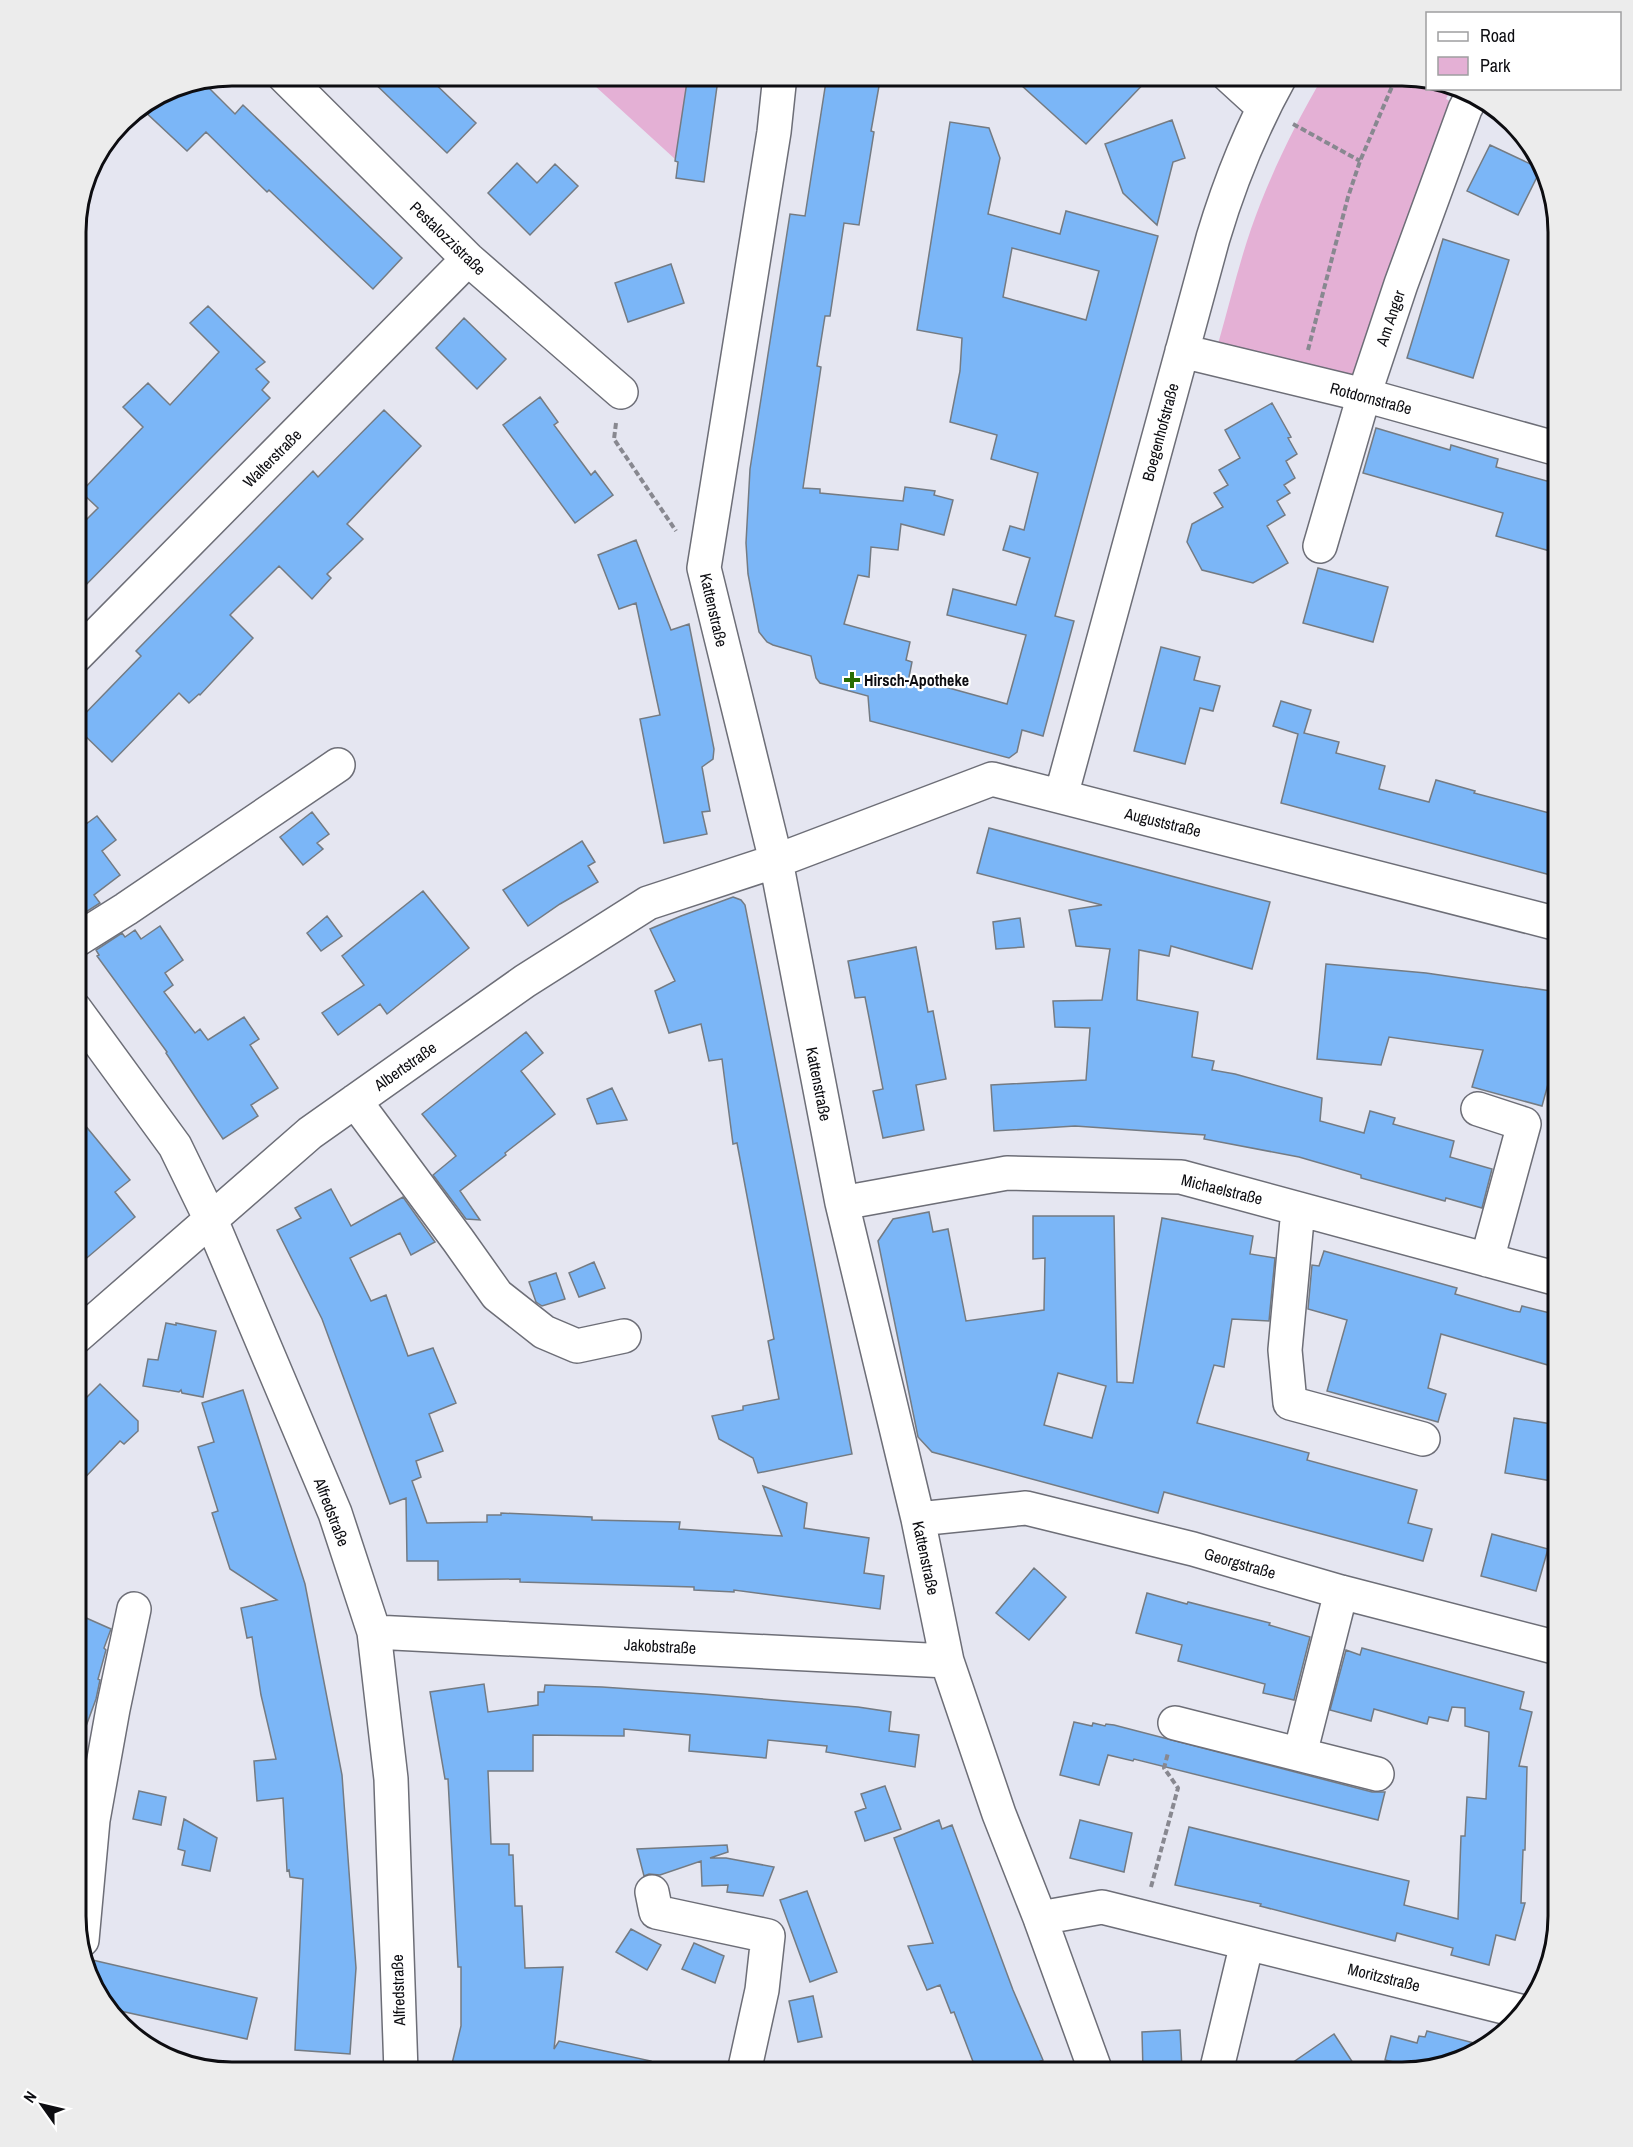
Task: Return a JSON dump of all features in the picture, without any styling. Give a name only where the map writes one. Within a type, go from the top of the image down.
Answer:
[{"type":"street","name":"Pestalozzistraße","points":[[294,86],[468,259],[621,392]]},
{"type":"street","name":"Kattenstraße","points":[[779,86],[772,144],[704,568],[776,861],[842,1203],[918,1519],[947,1661],[999,1814],[1092,2062]]},
{"type":"street","points":[[1240,86],[1263,107]]},
{"type":"street","name":"Boegenhofstraße","points":[[1061,796],[1224,200],[1263,107],[1275,86]]},
{"type":"street","name":"Am Anger","points":[[1320,546],[1364,395],[1413,251],[1469,102]]},
{"type":"street","name":"Walterstraße","points":[[86,646],[468,259]]},
{"type":"street","name":"Rotdornstraße","points":[[1182,351],[1364,395],[1548,446]]},
{"type":"street","points":[[86,933],[126,909],[338,765]]},
{"type":"street","name":"Auguststraße","points":[[776,861],[992,779],[1548,921]]},
{"type":"street","name":"Albertstraße","points":[[86,1328],[310,1133],[525,981],[648,903],[776,861]]},
{"type":"street","name":"Alfredstraße","points":[[86,1024],[175,1146],[211,1220],[334,1513],[374,1632],[391,1779],[401,2062]]},
{"type":"street","points":[[355,1101],[497,1295],[544,1332],[577,1346],[624,1336]]},
{"type":"street","points":[[1478,1109],[1524,1124],[1487,1260]]},
{"type":"street","name":"Michaelstraße","points":[[842,1203],[1007,1173],[1182,1177],[1548,1276]]},
{"type":"street","points":[[1298,1209],[1285,1350],[1290,1403],[1423,1439]]},
{"type":"street","name":"Georgstraße","points":[[918,1519],[1026,1508],[1193,1549],[1341,1592],[1548,1645]]},
{"type":"street","points":[[1300,1754],[1341,1592]]},
{"type":"street","points":[[86,1896],[93,1820],[134,1609]]},
{"type":"street","name":"Jakobstraße","points":[[374,1632],[947,1661]]},
{"type":"street","points":[[1175,1723],[1377,1774]]},
{"type":"street","points":[[652,1892],[656,1912],[768,1936],[762,1989],[746,2062]]},
{"type":"street","name":"Moritzstraße","points":[[1040,1918],[1102,1907],[1513,2009]]},
{"type":"street","points":[[1218,2062],[1247,1942]]},
{"type":"path","points":[[1300,379],[1343,215],[1360,162],[1392,86]]},
{"type":"path","points":[[1263,107],[1360,162]]},
{"type":"path","points":[[621,392],[614,439],[666,518],[704,568]]},
{"type":"path","points":[[1143,1917],[1178,1788],[1164,1768],[1175,1723]]},
{"type":"green space","points":[[595,86],[705,86],[687,170]]},
{"type":"green space","points":[[1318,86],[1420,87],[1449,94],[1446,99],[1458,105],[1367,368],[1348,378],[1218,344],[1258,209],[1303,112]]},
{"type":"building","points":[[377,86],[437,86],[476,123],[447,153]]},
{"type":"building","points":[[686,86],[717,86],[704,182],[676,178],[678,162],[675,161]]},
{"type":"building","points":[[825,86],[879,86],[859,225],[844,223],[830,316],[825,316],[817,366],[821,367],[803,488],[820,489],[820,493],[903,501],[905,487],[935,491],[934,495],[953,500],[944,535],[901,524],[898,550],[871,547],[869,577],[858,575],[844,624],[910,642],[906,660],[912,662],[909,677],[1007,704],[1026,635],[947,615],[953,589],[1016,605],[1030,558],[1003,550],[1010,526],[1024,530],[1038,473],[991,459],[997,435],[950,422],[960,371],[962,338],[917,330],[950,122],[989,128],[1000,158],[988,214],[1060,234],[1066,211],[1158,236],[1055,616],[1074,621],[1043,736],[1022,730],[1017,752],[1009,758],[870,721],[868,696],[820,683],[816,678],[811,656],[773,645],[767,642],[759,632],[748,574],[746,543],[750,469],[790,214],[805,216]],"holes":[[[1012,248],[1099,271],[1086,320],[1003,297]]]},
{"type":"building","points":[[1022,86],[1141,86],[1086,144]]},
{"type":"building","points":[[208,87],[235,114],[243,105],[402,258],[373,289],[269,190],[267,192],[206,132],[187,151],[146,113],[176,97]]},
{"type":"building","points":[[1172,120],[1185,158],[1173,162],[1157,225],[1123,193],[1105,144]]},
{"type":"building","points":[[1490,145],[1530,164],[1537,178],[1518,215],[1467,191]]},
{"type":"building","points":[[517,163],[537,183],[555,164],[578,186],[530,235],[488,193]]},
{"type":"building","points":[[1443,239],[1509,260],[1473,378],[1407,358]]},
{"type":"building","points":[[671,264],[684,303],[628,322],[615,283]]},
{"type":"building","points":[[208,306],[265,362],[256,369],[269,382],[262,390],[270,398],[86,585],[86,520],[98,508],[86,497],[86,487],[143,427],[123,407],[148,383],[170,405],[219,352],[190,323]]},
{"type":"building","points":[[464,318],[506,359],[477,389],[436,348]]},
{"type":"building","points":[[540,397],[558,422],[554,425],[591,475],[595,471],[613,495],[575,523],[503,425]]},
{"type":"building","points":[[1272,403],[1291,437],[1288,438],[1297,454],[1286,461],[1295,478],[1284,485],[1290,493],[1277,501],[1285,515],[1267,526],[1288,563],[1253,583],[1202,570],[1187,542],[1192,524],[1223,507],[1214,493],[1228,485],[1219,470],[1240,458],[1225,430]]},
{"type":"building","points":[[384,410],[421,446],[347,524],[363,539],[327,574],[331,578],[312,599],[279,566],[230,615],[253,638],[200,695],[189,703],[179,693],[112,762],[86,737],[86,713],[141,656],[136,651],[313,471],[318,477]]},
{"type":"building","points":[[1376,428],[1450,450],[1451,445],[1498,459],[1496,467],[1548,481],[1548,550],[1496,536],[1503,513],[1363,473]]},
{"type":"building","points":[[636,540],[671,630],[689,624],[714,749],[713,759],[702,767],[710,811],[702,812],[707,834],[664,843],[640,719],[660,715],[636,603],[619,609],[598,555]]},
{"type":"building","points":[[1318,568],[1388,587],[1373,642],[1303,623]]},
{"type":"building","points":[[1161,647],[1200,657],[1194,680],[1220,686],[1213,711],[1200,708],[1185,764],[1134,751]]},
{"type":"building","points":[[1281,701],[1311,710],[1304,733],[1339,742],[1336,753],[1385,766],[1379,789],[1429,802],[1436,780],[1475,791],[1474,793],[1548,813],[1548,874],[1281,803],[1298,734],[1273,726]]},
{"type":"building","points":[[312,812],[329,834],[317,843],[323,849],[303,865],[280,837]]},
{"type":"building","points":[[97,816],[116,840],[102,851],[120,875],[94,895],[100,903],[86,912],[86,824]]},
{"type":"building","points":[[989,828],[1270,902],[1252,969],[1171,946],[1169,956],[1139,950],[1137,1000],[1198,1012],[1192,1057],[1214,1061],[1212,1070],[1322,1098],[1320,1121],[1364,1133],[1370,1111],[1395,1118],[1393,1124],[1454,1141],[1450,1157],[1492,1169],[1482,1208],[1446,1198],[1445,1201],[1361,1178],[1361,1175],[1299,1157],[1204,1139],[1205,1135],[1075,1126],[994,1131],[991,1085],[1086,1080],[1090,1028],[1055,1027],[1053,1001],[1102,1000],[1110,949],[1076,946],[1069,910],[1102,905],[977,873]]},
{"type":"building","points":[[582,841],[595,862],[588,866],[598,882],[528,926],[503,890]]},
{"type":"building","points":[[423,891],[469,948],[387,1014],[380,1004],[338,1035],[322,1013],[364,985],[342,956]]},
{"type":"building","points":[[733,897],[741,900],[745,905],[852,1454],[758,1473],[753,1458],[719,1439],[712,1416],[743,1410],[743,1406],[779,1399],[768,1341],[774,1339],[737,1143],[733,1144],[722,1059],[709,1061],[701,1024],[669,1033],[655,991],[675,981],[650,929]]},
{"type":"building","points":[[327,916],[342,936],[321,951],[307,933]]},
{"type":"building","points":[[1020,918],[1024,947],[996,949],[993,922]]},
{"type":"building","points":[[160,926],[183,960],[165,973],[173,985],[164,992],[195,1033],[200,1029],[208,1040],[244,1017],[259,1039],[250,1045],[278,1088],[251,1105],[258,1116],[223,1139],[167,1052],[97,956],[99,955],[96,950],[122,933],[125,937],[135,930],[141,939]]},
{"type":"building","points":[[916,947],[928,1012],[933,1011],[946,1079],[916,1085],[924,1130],[883,1138],[873,1091],[883,1089],[865,997],[855,998],[848,961]]},
{"type":"building","points":[[1326,964],[1426,973],[1548,991],[1548,1084],[1542,1106],[1472,1087],[1483,1050],[1389,1037],[1381,1065],[1317,1059]]},
{"type":"building","points":[[526,1032],[543,1053],[521,1071],[555,1114],[460,1191],[480,1220],[466,1219],[433,1175],[456,1156],[422,1114]]},
{"type":"building","points":[[612,1088],[627,1120],[597,1124],[587,1099]]},
{"type":"building","points":[[86,1126],[130,1180],[115,1192],[135,1217],[86,1259]]},
{"type":"building","points":[[331,1189],[351,1226],[403,1197],[435,1242],[411,1255],[400,1233],[350,1258],[371,1301],[386,1295],[408,1356],[433,1348],[456,1403],[429,1414],[443,1451],[416,1461],[421,1477],[412,1481],[427,1523],[487,1522],[487,1515],[501,1515],[501,1513],[592,1517],[592,1520],[680,1522],[679,1529],[782,1536],[763,1486],[807,1503],[804,1528],[869,1538],[864,1573],[884,1576],[880,1609],[734,1590],[734,1592],[694,1590],[694,1587],[520,1582],[520,1579],[438,1580],[438,1561],[407,1561],[406,1498],[390,1504],[322,1319],[277,1230],[301,1218],[295,1208]]},
{"type":"building","points":[[929,1212],[933,1232],[948,1229],[966,1321],[1044,1310],[1045,1258],[1033,1259],[1033,1216],[1114,1216],[1117,1382],[1133,1383],[1162,1218],[1253,1236],[1250,1254],[1275,1258],[1269,1321],[1232,1319],[1224,1367],[1214,1365],[1197,1423],[1309,1453],[1307,1460],[1417,1490],[1408,1523],[1432,1529],[1423,1561],[1164,1492],[1158,1513],[932,1452],[918,1437],[878,1241],[893,1219]],"holes":[[[1058,1373],[1106,1386],[1092,1438],[1044,1425]]]},
{"type":"building","points":[[1324,1251],[1457,1288],[1455,1294],[1514,1311],[1520,1312],[1522,1306],[1548,1312],[1548,1365],[1441,1334],[1428,1388],[1446,1394],[1438,1422],[1327,1391],[1347,1320],[1308,1309],[1312,1265],[1319,1266]]},
{"type":"building","points":[[594,1262],[605,1288],[579,1297],[569,1273]]},
{"type":"building","points":[[556,1273],[565,1299],[542,1306],[536,1302],[529,1282]]},
{"type":"building","points":[[166,1323],[216,1331],[203,1397],[182,1393],[181,1390],[179,1392],[143,1386],[148,1359],[158,1360]]},
{"type":"building","points":[[100,1384],[138,1421],[138,1431],[124,1444],[120,1441],[86,1477],[86,1398]]},
{"type":"building","points":[[243,1390],[305,1584],[342,1775],[356,1968],[350,2054],[295,2050],[303,1879],[290,1877],[289,1870],[287,1871],[283,1798],[257,1801],[254,1761],[276,1759],[261,1695],[252,1637],[247,1638],[241,1608],[277,1600],[230,1569],[212,1513],[218,1511],[198,1447],[214,1442],[202,1403]]},
{"type":"building","points":[[1514,1418],[1548,1423],[1548,1480],[1505,1473]]},
{"type":"building","points":[[1492,1534],[1548,1549],[1536,1591],[1481,1576]]},
{"type":"building","points":[[1034,1568],[1066,1597],[1029,1640],[996,1613]]},
{"type":"building","points":[[1147,1593],[1270,1623],[1269,1625],[1310,1637],[1294,1700],[1263,1693],[1265,1684],[1178,1661],[1182,1645],[1136,1633]]},
{"type":"building","points":[[86,1618],[111,1629],[104,1648],[106,1650],[98,1679],[100,1680],[86,1726]]},
{"type":"building","points":[[1362,1648],[1524,1692],[1520,1709],[1532,1712],[1519,1766],[1527,1767],[1521,1903],[1525,1903],[1515,1940],[1496,1935],[1489,1965],[1451,1955],[1453,1948],[1397,1933],[1395,1941],[1260,1906],[1261,1904],[1175,1885],[1189,1827],[1409,1881],[1404,1905],[1458,1919],[1461,1836],[1465,1836],[1467,1797],[1486,1799],[1489,1732],[1465,1726],[1465,1708],[1452,1707],[1448,1721],[1429,1717],[1427,1724],[1374,1709],[1371,1721],[1330,1710],[1346,1650],[1360,1655]]},
{"type":"building","points":[[484,1684],[488,1712],[538,1705],[538,1692],[544,1692],[545,1685],[704,1694],[858,1707],[891,1712],[889,1731],[919,1735],[915,1767],[826,1752],[827,1746],[768,1740],[766,1758],[689,1751],[690,1735],[624,1729],[624,1736],[533,1735],[533,1771],[488,1771],[491,1844],[509,1844],[509,1855],[513,1855],[515,1906],[522,1906],[525,1968],[563,1967],[554,2049],[559,2041],[651,2062],[452,2062],[461,2026],[461,1967],[458,1967],[448,1779],[445,1779],[430,1692]]},
{"type":"building","points":[[1074,1722],[1092,1726],[1093,1723],[1105,1726],[1106,1724],[1114,1725],[1372,1792],[1385,1792],[1378,1820],[1134,1759],[1133,1761],[1108,1755],[1099,1785],[1060,1775]]},
{"type":"building","points":[[885,1786],[901,1829],[865,1841],[855,1812],[866,1808],[861,1794]]},
{"type":"building","points":[[139,1791],[166,1797],[161,1825],[133,1819]]},
{"type":"building","points":[[184,1819],[217,1838],[210,1871],[182,1865],[185,1851],[178,1849]]},
{"type":"building","points":[[939,1820],[942,1829],[952,1825],[1013,1990],[1043,2060],[1038,2062],[973,2062],[954,2012],[951,2013],[940,1985],[927,1990],[908,1946],[933,1943],[894,1838]]},
{"type":"building","points":[[1080,1820],[1132,1833],[1124,1872],[1070,1858]]},
{"type":"building","points":[[727,1845],[728,1852],[710,1858],[726,1858],[774,1867],[763,1896],[727,1892],[728,1885],[702,1886],[701,1861],[660,1875],[644,1876],[637,1849]]},
{"type":"building","points":[[807,1891],[837,1972],[810,1982],[780,1900]]},
{"type":"building","points":[[631,1929],[661,1945],[647,1970],[616,1952]]},
{"type":"building","points":[[694,1943],[724,1956],[715,1983],[682,1969]]},
{"type":"building","points":[[93,1960],[257,1998],[247,2039],[121,2011],[110,1997]]},
{"type":"building","points":[[813,1996],[822,2037],[798,2042],[789,2001]]},
{"type":"building","points":[[1180,2030],[1182,2062],[1143,2062],[1142,2032]]},
{"type":"building","points":[[1427,2031],[1472,2043],[1448,2054],[1430,2059],[1401,2062],[1385,2060],[1391,2036],[1417,2043],[1419,2036],[1425,2037]]},
{"type":"building","points":[[1334,2034],[1352,2062],[1293,2062]]},
{"type":"place","name":"Hirsch-Apotheke","points":[[852,680]]}]
